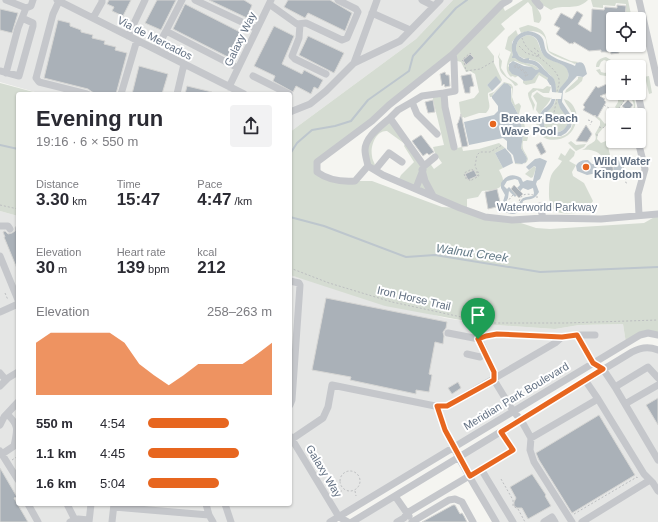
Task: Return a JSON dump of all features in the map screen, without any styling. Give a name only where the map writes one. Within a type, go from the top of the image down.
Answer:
[{"type":"street","points":[[6,0],[26,8]]},
{"type":"street","points":[[22,18],[33,23],[33,26],[19,76],[3,72],[22,18],[26,8],[31,6],[33,0]]},
{"type":"street","points":[[93,18],[102,0]]},
{"type":"street","points":[[128,36],[146,0]]},
{"type":"street","points":[[156,50],[182,0]]},
{"type":"street","points":[[195,0],[256,29]]},
{"type":"street","points":[[270,2],[297,24],[306,24],[342,40],[347,38],[358,12],[356,9],[338,0]]},
{"type":"street","points":[[354,63],[378,0]]},
{"type":"street","points":[[422,0],[434,6]]},
{"type":"street","points":[[292,111],[310,104],[326,91],[354,63],[400,41],[440,0]]},
{"type":"street","points":[[453,54],[455,90],[422,96],[398,110],[373,132],[365,149],[368,166],[355,181],[342,182],[323,176],[317,172],[317,162],[372,121],[389,105],[453,54],[502,4],[508,0]]},
{"type":"street","points":[[639,0],[655,56],[658,83]]},
{"type":"street","points":[[60,1],[53,14],[36,78],[39,82],[79,92]]},
{"type":"street","name":"Via de Mercados","points":[[60,1],[232,90]]},
{"type":"street","name":"Galaxy Way","points":[[232,90],[238,68],[270,2]]},
{"type":"street","points":[[372,13],[410,30]]},
{"type":"street","points":[[300,24],[299,38],[292,56],[295,59],[326,74]]},
{"type":"street","points":[[166,31],[238,68]]},
{"type":"street","points":[[122,92],[137,40]]},
{"type":"street","points":[[177,92],[184,64]]},
{"type":"street","points":[[253,76],[280,92]]},
{"type":"street","points":[[444,93],[445,107],[454,147]]},
{"type":"street","points":[[412,102],[417,114],[437,134]]},
{"type":"street","points":[[390,118],[423,168],[425,181],[434,196]]},
{"type":"street","points":[[639,215],[638,194],[645,170],[640,148]]},
{"type":"street","points":[[375,170],[389,152],[402,162]]},
{"type":"street","points":[[416,188],[423,168],[435,157]]},
{"type":"street","name":"Waterworld Parkway","points":[[368,166],[383,175],[485,217],[512,220],[542,218],[601,219],[658,214]]},
{"type":"street","points":[[540,206],[542,218]]},
{"type":"street","points":[[0,226],[8,226],[10,229]]},
{"type":"street","points":[[0,256],[16,295]]},
{"type":"street","points":[[292,281],[299,283],[300,285],[292,378]]},
{"type":"street","points":[[0,312],[16,305]]},
{"type":"street","points":[[448,333],[478,339],[497,334],[562,337],[595,335]]},
{"type":"street","name":"Meridian Park Boulevard","points":[[330,522],[339,519],[512,411],[640,335],[645,333],[656,334]]},
{"type":"street","points":[[577,335],[593,363],[603,369],[615,387],[658,460]]},
{"type":"street","points":[[292,436],[323,418],[328,407],[332,385],[437,406],[447,406],[494,380],[555,343],[562,337]]},
{"type":"street","points":[[478,339],[494,372],[494,380],[512,411],[521,420],[531,438],[530,450],[534,462],[572,522]]},
{"type":"street","name":"Meridian Park Boulevard","points":[[352,522],[636,350],[644,347],[658,350]]},
{"type":"street","points":[[468,354],[480,357],[485,354]]},
{"type":"street","points":[[615,387],[648,367],[658,378]]},
{"type":"street","points":[[0,373],[6,380]]},
{"type":"street","points":[[0,386],[16,373]]},
{"type":"street","points":[[585,380],[644,474],[658,491]]},
{"type":"street","points":[[625,404],[658,385]]},
{"type":"street","points":[[531,438],[598,399]]},
{"type":"street","points":[[0,425],[4,417],[16,404]]},
{"type":"street","points":[[437,406],[445,430],[493,521]]},
{"type":"street","points":[[7,414],[14,420],[16,425]]},
{"type":"street","points":[[397,522],[404,518],[407,513],[513,450],[501,432]]},
{"type":"street","points":[[16,433],[14,446],[1,454],[16,477]]},
{"type":"street","name":"Galaxy Way","points":[[292,439],[339,519],[348,522]]},
{"type":"street","points":[[481,469],[513,522]]},
{"type":"street","points":[[582,522],[650,480]]},
{"type":"street","points":[[395,496],[412,522],[449,500],[455,499],[462,502],[473,522]]},
{"type":"street","points":[[29,506],[38,522]]},
{"type":"street","points":[[68,506],[72,521],[78,519],[89,521],[91,506]]},
{"type":"street","points":[[112,522],[114,506]]},
{"type":"street","points":[[124,506],[209,515]]},
{"type":"street","points":[[207,506],[213,522]]},
{"type":"street","points":[[226,506],[232,522]]},
{"type":"street","points":[[544,522],[552,517],[555,522]]},
{"type":"path","points":[[522,38],[525,46],[530,51],[537,54],[538,57],[550,67],[558,77],[560,83],[557,92]]},
{"type":"path","points":[[519,46],[526,54],[538,57]]},
{"type":"path","points":[[534,48],[538,51],[538,57]]},
{"type":"path","points":[[471,54],[470,52],[462,60],[466,71],[480,69],[494,61]]},
{"type":"path","points":[[516,64],[528,74],[526,77],[525,76],[526,74],[516,66],[515,68],[514,67],[516,64]]},
{"type":"path","points":[[545,121],[552,121],[556,99]]},
{"type":"path","points":[[604,105],[608,108]]},
{"type":"path","points":[[588,120],[592,122],[590,126]]},
{"type":"path","points":[[599,127],[603,128],[606,125]]},
{"type":"path","points":[[469,179],[470,180],[479,176],[477,175],[479,174],[475,166],[476,155],[480,152],[490,152],[502,145]]},
{"type":"path","points":[[615,157],[620,157],[624,160],[626,183],[628,183]]},
{"type":"path","points":[[467,178],[465,178],[464,173],[473,170]]},
{"type":"path","points":[[475,172],[477,172],[477,175]]},
{"type":"path","points":[[513,195],[506,203],[508,208],[514,209],[519,199],[524,195],[533,195]]},
{"type":"path","points":[[0,205],[16,209]]},
{"type":"path","name":"Iron Horse Trail","points":[[292,269],[328,283],[392,302],[489,323],[566,323],[658,320]]},
{"type":"path","points":[[5,293],[9,303]]},
{"type":"path","points":[[350,471],[351,467]]},
{"type":"path","points":[[350,471],[357,474],[360,479],[359,486],[355,490],[347,491],[342,488],[340,478],[344,472],[350,471]]},
{"type":"path","points":[[501,479],[513,500],[513,506],[518,509],[525,522]]},
{"type":"path","points":[[339,496],[342,488]]},
{"type":"path","points":[[355,490],[356,496]]},
{"type":"shaded area","points":[[0,0],[453,0],[416,39],[292,131],[292,92],[35,92],[0,82]]},
{"type":"shaded area","points":[[453,0],[509,0],[503,7],[505,11],[523,0],[588,0],[579,6],[560,7],[551,10],[541,4],[537,8],[541,17],[539,23],[534,22],[532,7],[528,2],[501,24],[505,29],[487,47],[494,56],[494,63],[502,80],[501,82],[496,77],[487,85],[492,91],[488,93],[489,108],[486,113],[479,113],[461,118],[459,102],[474,98],[479,92],[475,74],[470,71],[466,72],[461,62],[454,60],[453,55],[317,162],[323,176],[355,181],[372,181],[442,207],[459,208],[398,181],[401,175],[414,162],[404,146],[405,144],[387,131],[380,133],[375,139],[372,148],[372,158],[375,165],[372,169],[368,166],[367,143],[390,118],[424,166],[429,162],[434,169],[442,163],[433,147],[444,145],[433,95],[444,93],[457,148],[462,147],[463,151],[479,149],[499,143],[505,148],[495,153],[503,168],[499,170],[503,179],[501,186],[496,189],[482,191],[478,197],[467,199],[467,210],[512,220],[536,228],[550,229],[644,223],[658,215],[658,335],[653,333],[626,343],[623,324],[579,325],[555,329],[482,324],[385,306],[292,276],[292,131],[416,39]]},
{"type":"shaded area","points":[[591,0],[628,0],[631,12],[625,12],[626,4],[616,3],[615,6],[603,5],[603,8],[593,7]]},
{"type":"shaded area","points":[[528,25],[542,31],[546,37],[549,51],[571,61],[578,62],[575,64],[551,54],[547,49],[546,40],[542,34],[532,31],[521,33],[519,28]]},
{"type":"shaded area","points":[[516,30],[518,35],[512,42],[513,58],[515,57],[518,60],[534,65],[539,69],[536,70],[515,61],[510,62],[508,66],[518,76],[514,78],[515,77],[511,77],[507,71],[508,62],[511,52],[505,49],[508,37]]},
{"type":"shaded area","points":[[528,31],[540,35],[544,41],[546,51],[555,58],[575,66],[576,63],[581,62],[585,67],[587,74],[583,77],[577,76],[563,91],[562,102],[570,114],[572,122],[571,127],[561,136],[543,135],[539,125],[540,114],[552,99],[551,85],[547,80],[548,78],[539,72],[532,80],[524,81],[518,76],[512,74],[509,70],[509,64],[513,61],[524,66],[532,67],[536,70],[539,69],[534,65],[512,58],[512,46],[514,39],[523,32]],"holes":[[[528,35],[533,36],[538,42],[544,56],[563,65],[567,69],[569,75],[558,93],[558,104],[568,122],[564,129],[559,132],[547,130],[544,125],[545,120],[543,120],[545,114],[552,107],[555,101],[556,89],[554,79],[537,62],[529,60],[529,58],[524,59],[519,56],[516,50],[517,44],[521,38]]]},
{"type":"shaded area","points":[[528,35],[537,40],[542,52],[547,58],[564,65],[568,71],[568,78],[558,99],[559,105],[568,118],[567,125],[561,131],[549,131],[546,129],[543,121],[544,116],[555,102],[556,89],[552,76],[541,64],[522,58],[516,50],[519,40]]},
{"type":"shaded area","points":[[500,52],[499,57],[502,61],[501,68],[507,77],[518,85],[515,86],[500,70],[498,57]]},
{"type":"shaded area","points":[[606,57],[611,60],[604,60],[601,62],[599,67],[596,67],[599,60]]},
{"type":"shaded area","points":[[600,69],[601,72],[605,73],[606,76],[600,75],[596,70]]},
{"type":"shaded area","points":[[538,72],[548,78],[547,80],[539,75],[535,83],[526,85],[523,83],[523,80],[524,81],[536,76]]},
{"type":"shaded area","points":[[496,76],[501,82],[492,91],[487,85]]},
{"type":"shaded area","points":[[646,76],[649,76],[652,93],[649,94]]},
{"type":"shaded area","points":[[578,77],[583,77],[582,81],[572,90],[565,93],[566,90],[578,79]]},
{"type":"shaded area","points":[[504,82],[511,84],[513,87],[512,97],[515,105],[519,103],[521,106],[519,114],[522,122],[524,122],[525,128],[523,129],[523,132],[528,137],[527,141],[523,141],[523,149],[528,159],[524,164],[527,158],[521,148],[523,136],[518,114],[511,101],[512,89],[509,85],[504,83],[492,97],[490,97],[489,94],[494,92]]},
{"type":"shaded area","points":[[0,83],[34,92],[16,92],[16,215],[0,211]]},
{"type":"shaded area","name":"Breaker Beach Wave Pool","points":[[504,83],[511,87],[511,101],[521,123],[523,136],[521,148],[527,158],[526,162],[522,164],[515,163],[513,155],[507,149],[507,141],[503,138],[469,145],[464,122],[494,115],[498,111],[498,106],[492,96]]},
{"type":"shaded area","points":[[547,86],[551,87],[549,93],[543,93],[537,90],[532,93],[531,97],[535,105],[533,111],[528,93],[533,88],[543,89]]},
{"type":"shaded area","points":[[537,92],[544,97],[551,98],[542,111],[539,123],[546,134],[558,137],[568,133],[571,128],[573,117],[564,99],[569,101],[573,106],[576,113],[576,121],[573,130],[567,136],[551,140],[538,132],[536,124],[539,114],[536,110],[537,103],[533,96]]},
{"type":"shaded area","points":[[618,100],[624,101],[619,108],[616,108],[615,107]]},
{"type":"shaded area","points":[[632,100],[634,100],[635,108],[634,108]]},
{"type":"shaded area","points":[[595,115],[600,118],[605,124],[606,123],[606,125],[598,134],[597,139],[601,143],[606,141],[606,148],[608,148],[610,155],[604,159],[600,154],[594,151],[582,150],[596,139],[595,134],[600,125],[600,121],[594,116]]},
{"type":"shaded area","points":[[571,141],[576,145],[586,144],[584,147],[576,151],[568,143]]},
{"type":"shaded area","points":[[505,148],[511,155],[513,163],[503,168],[495,153]]},
{"type":"shaded area","points":[[570,148],[575,152],[574,156],[569,161],[576,165],[572,172],[573,176],[584,183],[593,201],[585,212],[560,212],[555,210],[549,200],[551,176],[562,161],[558,159],[561,153],[565,156]]},
{"type":"shaded area","points":[[540,158],[547,161],[540,179],[536,184],[539,192],[534,198],[523,201],[521,208],[515,214],[505,212],[502,205],[505,195],[501,188],[501,183],[505,178],[512,175],[518,176],[523,182],[527,180],[533,181],[536,167],[534,166],[529,170],[526,167],[535,159]],"holes":[[[515,179],[518,180],[520,185],[516,189],[512,190],[509,187],[507,189],[504,186],[507,181]],[[523,188],[528,190],[533,188],[533,196],[522,199],[516,209],[513,210],[506,208],[505,204],[509,191],[515,197]]]},
{"type":"shaded area","name":"Wild Water Kingdom","points":[[588,160],[592,164],[596,164],[597,173],[587,175],[577,171],[576,166],[579,162]]},
{"type":"shaded area","points":[[617,160],[620,162],[622,168],[618,176],[615,175],[613,169]]},
{"type":"shaded area","points":[[534,166],[536,168],[533,177],[531,178],[525,174]]},
{"type":"shaded area","points":[[0,211],[16,215],[16,506],[292,506],[292,276],[445,318],[482,324],[555,329],[579,325],[623,324],[626,343],[330,522],[0,522]]},
{"type":"shaded area","points":[[636,350],[658,350],[658,522],[496,522],[459,458]]},
{"type":"shaded area","points":[[395,496],[412,522],[352,522]]},
{"type":"pier","points":[[552,92],[562,93],[561,99],[552,99]]},
{"type":"building","points":[[109,0],[131,0],[123,16],[112,11],[114,7],[107,4]]},
{"type":"building","points":[[157,0],[176,0],[161,30],[145,23]]},
{"type":"building","points":[[209,0],[244,0],[252,5],[247,18]]},
{"type":"building","points":[[288,0],[330,0],[352,13],[345,31],[308,13],[305,18],[284,7]]},
{"type":"building","points":[[185,4],[240,32],[228,57],[173,29]]},
{"type":"building","points":[[617,5],[626,6],[626,12],[606,12],[606,52],[601,52],[601,50],[589,51],[574,42],[573,44],[570,44],[556,34],[560,28],[554,25],[561,13],[572,19],[577,11],[583,15],[578,24],[591,32],[592,9],[604,10],[605,7],[617,8]]},
{"type":"building","points":[[0,9],[18,13],[12,33],[0,30]]},
{"type":"building","points":[[58,20],[70,23],[70,26],[81,30],[81,32],[93,35],[92,38],[105,41],[104,44],[116,47],[115,50],[127,53],[117,92],[92,92],[88,89],[44,78]]},
{"type":"building","points":[[274,26],[294,36],[282,64],[302,74],[304,70],[323,80],[318,89],[314,87],[311,94],[296,86],[293,92],[273,81],[275,76],[254,66]]},
{"type":"building","points":[[308,36],[344,53],[334,73],[299,55]]},
{"type":"building","points":[[611,52],[619,52],[619,53],[611,54]]},
{"type":"building","points":[[470,54],[474,58],[466,65],[463,60]]},
{"type":"building","points":[[139,66],[168,74],[163,92],[132,92]]},
{"type":"building","points":[[445,72],[446,75],[449,75],[450,86],[445,87],[444,84],[442,86],[440,74]]},
{"type":"building","points":[[471,74],[474,86],[470,87],[470,93],[465,93],[461,76]]},
{"type":"building","points":[[606,84],[606,94],[600,96],[605,99],[604,100],[606,102],[597,118],[595,115],[594,116],[583,110],[585,107],[583,105],[596,86],[598,88]]},
{"type":"building","points":[[187,86],[212,92],[186,92]]},
{"type":"building","points":[[433,100],[435,112],[428,113],[425,102]]},
{"type":"building","points":[[628,100],[633,105],[630,108],[624,108],[622,106]]},
{"type":"building","points":[[461,114],[468,146],[462,147],[457,124]]},
{"type":"building","points":[[586,125],[592,134],[587,142],[576,141]]},
{"type":"building","points":[[421,135],[434,152],[429,155],[427,153],[423,156],[412,141]]},
{"type":"building","points":[[541,142],[546,152],[541,155],[536,145]]},
{"type":"building","points":[[601,158],[606,163],[616,159],[613,167],[614,176],[605,171],[605,169],[601,169]]},
{"type":"building","points":[[474,170],[477,176],[468,180],[465,174]]},
{"type":"building","points":[[514,185],[523,194],[519,198],[511,189]]},
{"type":"building","points":[[497,189],[501,206],[488,209],[485,192]]},
{"type":"building","points":[[15,227],[16,266],[3,232],[5,231],[8,234],[12,233],[15,231]]},
{"type":"building","points":[[326,298],[447,322],[446,328],[443,332],[443,344],[435,342],[429,374],[432,375],[429,392],[416,390],[416,394],[350,380],[351,377],[312,370]]},
{"type":"building","points":[[458,382],[461,388],[452,394],[448,388]]},
{"type":"building","points":[[658,398],[658,425],[646,405]]},
{"type":"building","points":[[599,415],[635,475],[572,513],[536,453]]},
{"type":"building","points":[[0,468],[16,495],[16,497],[14,498],[16,506],[19,506],[28,522],[0,522]]},
{"type":"building","points":[[532,474],[546,495],[545,496],[551,506],[528,519],[522,508],[517,508],[514,506],[516,498],[510,487]]},
{"type":"building","points":[[455,505],[460,514],[462,513],[467,522],[422,522]]},
{"type":"waterway","points":[[292,151],[297,143],[312,130],[335,126],[351,121],[368,100],[409,71],[413,56],[456,8],[467,0]]},
{"type":"waterway","name":"Walnut Creek","points":[[0,145],[16,149]]},
{"type":"waterway","name":"Walnut Creek","points":[[292,218],[324,226],[406,257],[435,255],[540,272],[658,267]]},
{"type":"place","name":"Breaker Beach Wave Pool","points":[[493,124]]},
{"type":"place","name":"Wild Water Kingdom","points":[[586,167]]},
{"type":"route","points":[[497,334],[562,337],[577,335],[593,363],[603,369],[501,432],[513,450],[470,476],[445,430],[437,406],[447,406],[494,380],[494,372],[478,339],[497,334]]}]
